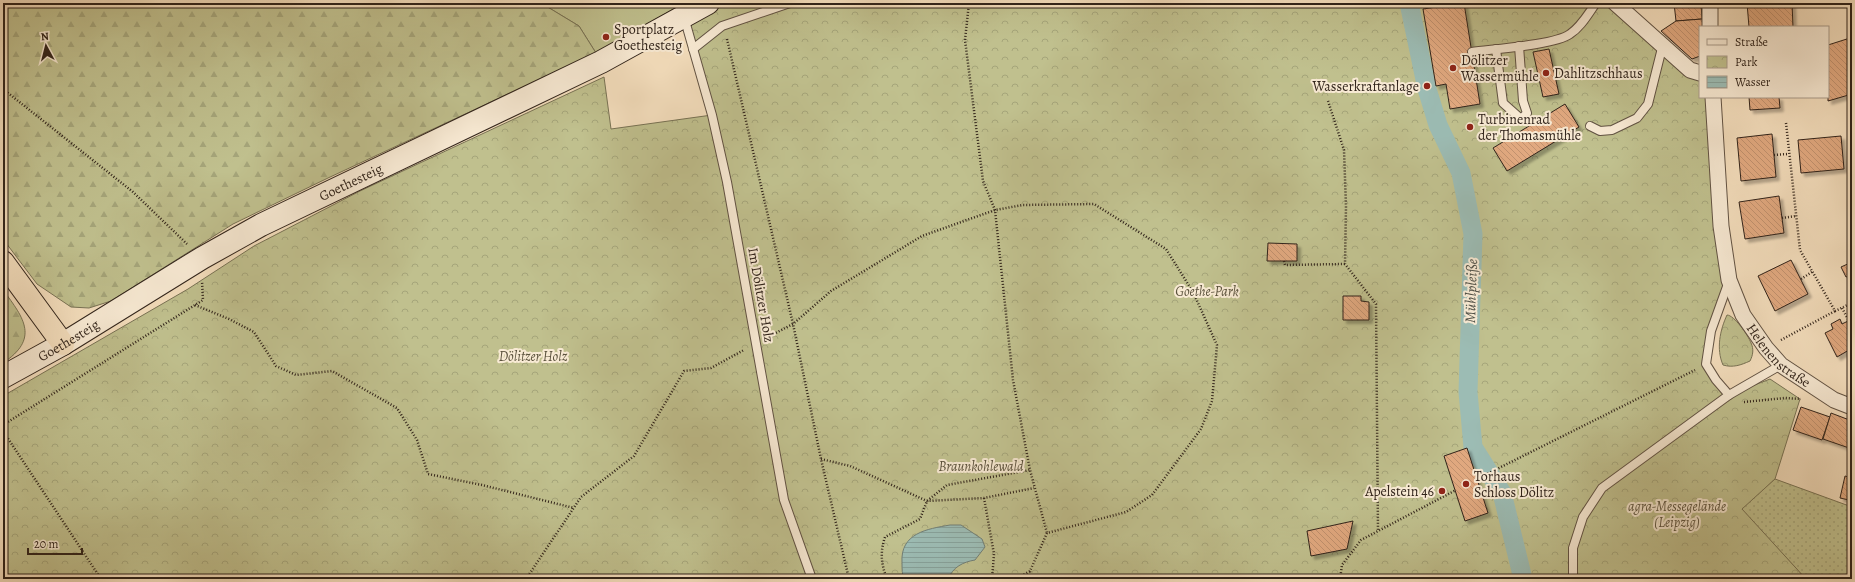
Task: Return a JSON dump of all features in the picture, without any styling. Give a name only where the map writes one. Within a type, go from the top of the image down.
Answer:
[{"type":"highway","points":[[3,262],[64,344]]},
{"type":"main road","name":"Goethesteig","points":[[3,377],[64,344],[202,258],[261,225],[601,62],[708,3]]},
{"type":"street","points":[[1615,3],[1663,44],[1690,70],[1699,73]]},
{"type":"street","points":[[1710,3],[1710,26]]},
{"type":"street","name":"Helenenstraße","points":[[1713,98],[1721,226],[1729,280],[1743,315],[1766,348],[1781,365],[1834,400],[1852,407]]},
{"type":"lane","points":[[693,49],[722,26],[790,3]]},
{"type":"lane","points":[[1472,52],[1554,40],[1569,35],[1583,21],[1596,3]]},
{"type":"lane","name":"Im Dölitzer Holz","points":[[684,16],[712,115],[727,182],[784,500],[812,579]]},
{"type":"lane","points":[[1590,126],[1600,131],[1612,130],[1637,118],[1648,104],[1663,44]]},
{"type":"lane","points":[[1496,49],[1503,103],[1521,120],[1527,113],[1523,101],[1519,46]]},
{"type":"lane","points":[[1729,280],[1710,331],[1706,364],[1716,380],[1729,395]]},
{"type":"lane","points":[[1573,579],[1573,548],[1583,516],[1602,488],[1729,395],[1781,365]]},
{"type":"path","points":[[969,3],[965,40],[983,181],[995,210],[1013,380],[1030,470],[1047,533],[1030,571],[1031,579]]},
{"type":"path","points":[[722,26],[728,43],[793,324],[821,460],[849,579]]},
{"type":"path","points":[[3,88],[133,192],[202,258],[203,300],[3,425]]},
{"type":"path","points":[[1328,101],[1344,150],[1346,206],[1345,264],[1376,304],[1378,531]]},
{"type":"path","points":[[1786,123],[1788,154],[1800,250],[1835,311]]},
{"type":"path","points":[[1774,155],[1788,154]]},
{"type":"path","points":[[526,579],[581,496],[634,456],[684,372],[712,368],[793,324],[831,291],[922,236],[995,210],[1023,205],[1094,204],[1166,249],[1193,292],[1217,345],[1212,401],[1201,429],[1152,495],[1126,512],[1047,533]]},
{"type":"path","points":[[1782,218],[1796,216]]},
{"type":"path","points":[[1284,261],[1285,265],[1345,264]]},
{"type":"path","points":[[1801,279],[1812,272]]},
{"type":"path","points":[[1766,348],[1852,303]]},
{"type":"path","points":[[194,305],[229,319],[254,332],[276,366],[296,375],[332,371],[397,408],[417,440],[428,474],[482,485],[574,508]]},
{"type":"path","points":[[1842,308],[1849,321]]},
{"type":"path","points":[[1477,479],[1706,364]]},
{"type":"path","points":[[1729,395],[1740,402],[1785,398],[1834,400]]},
{"type":"path","points":[[3,431],[101,579]]},
{"type":"path","points":[[821,460],[850,466],[927,501],[984,498],[1034,488]]},
{"type":"path","points":[[887,579],[882,562],[881,549],[885,537],[920,519],[927,501],[947,485],[1030,470]]},
{"type":"path","points":[[1340,579],[1342,565],[1361,540],[1456,490]]},
{"type":"path","points":[[984,498],[994,554],[992,579]]},
{"type":"path","points":[[1016,579],[1030,571]]},
{"type":"green space","points":[[3,3],[541,3],[579,26],[596,53],[233,224],[111,301],[89,308],[71,307],[37,284],[3,239]]},
{"type":"green space","name":"Sportplatz Goethesteig","points":[[541,3],[684,3],[596,53],[579,26]]},
{"type":"green space","name":"Goethe-Park","points":[[708,3],[1615,3],[1699,72],[1699,98],[1713,98],[1729,280],[1711,331],[1706,364],[1729,395],[1770,379],[1800,399],[1775,479],[1743,509],[1806,579],[3,579],[3,396],[188,289],[254,246],[360,191],[604,77],[611,129],[712,115],[684,16]]},
{"type":"green space","points":[[3,290],[11,300],[22,320],[25,328],[25,337],[21,346],[3,363]]},
{"type":"green space","points":[[1727,315],[1733,318],[1744,331],[1753,348],[1750,361],[1737,366],[1723,365],[1721,359],[1719,346],[1722,327]]},
{"type":"green space","points":[[1775,479],[1852,507],[1852,579],[1806,579],[1742,509]]},
{"type":"water","points":[[950,525],[961,525],[982,539],[985,547],[975,560],[966,562],[956,568],[948,579],[904,579],[902,569],[903,553],[905,545],[910,539],[924,531]]},
{"type":"building","name":"Dölitzer Wassermühle","points":[[1464,3],[1480,104],[1450,109],[1446,84],[1436,86],[1423,9]]},
{"type":"building","points":[[1674,3],[1701,3],[1702,19],[1676,21]]},
{"type":"building","points":[[1747,3],[1792,3],[1793,26],[1749,26]]},
{"type":"building","points":[[1702,19],[1703,26],[1699,26],[1699,56],[1692,59],[1661,31],[1676,21]]},
{"type":"building","points":[[1850,38],[1852,45],[1852,94],[1828,101],[1829,98],[1829,45]]},
{"type":"building","name":"Dahlitzschhaus","points":[[1549,49],[1559,94],[1543,97],[1533,52]]},
{"type":"building","points":[[1749,98],[1779,98],[1780,108],[1750,110]]},
{"type":"building","points":[[1565,104],[1579,127],[1507,171],[1493,148]]},
{"type":"building","points":[[1772,134],[1776,177],[1741,181],[1737,138]]},
{"type":"building","points":[[1841,136],[1844,169],[1801,173],[1798,140]]},
{"type":"building","points":[[1779,196],[1784,233],[1745,239],[1739,202]]},
{"type":"building","points":[[1268,243],[1297,244],[1297,261],[1267,261]]},
{"type":"building","points":[[1791,260],[1808,294],[1775,311],[1758,276]]},
{"type":"building","points":[[1852,262],[1852,275],[1846,277],[1841,267]]},
{"type":"building","points":[[1343,296],[1361,296],[1361,301],[1369,302],[1369,320],[1343,320]]},
{"type":"building","points":[[1840,319],[1842,324],[1852,319],[1852,355],[1849,350],[1837,357],[1825,333],[1833,329],[1831,324]]},
{"type":"building","points":[[1801,407],[1830,417],[1822,440],[1793,430]]},
{"type":"building","points":[[1831,413],[1852,421],[1852,449],[1823,439]]},
{"type":"building","name":"Torhaus Schloss Dölitz","points":[[1467,448],[1488,513],[1465,521],[1444,456]]},
{"type":"building","points":[[1845,476],[1852,478],[1852,488],[1849,500],[1840,498]]},
{"type":"building","points":[[1353,521],[1347,549],[1311,556],[1307,531]]},
{"type":"waterway","name":"Mühlpleiße","points":[[1409,3],[1427,89],[1438,125],[1461,173],[1473,234],[1468,392],[1473,447],[1502,493],[1523,579]]},
{"type":"place","name":"Sportplatz Goethesteig","points":[[606,37]]},
{"type":"place","name":"Dölitzer Wassermühle","points":[[1453,68]]},
{"type":"place","name":"Dahlitzschhaus","points":[[1546,73]]},
{"type":"place","name":"Wasserkraftanlage","points":[[1427,86]]},
{"type":"place","name":"Turbinenrad der Thomasmühle","points":[[1470,127]]},
{"type":"place","name":"Torhaus Schloss Dölitz","points":[[1466,484]]},
{"type":"place","name":"Apelstein 46","points":[[1442,491]]},
{"type":"park label","name":"Dölitzer Holz","points":[[533,356]]},
{"type":"park label","name":"Braunkohlewald","points":[[981,466]]},
{"type":"park label","name":"agra-Messegelände (Leipzig)","points":[[1677,514]]}]
